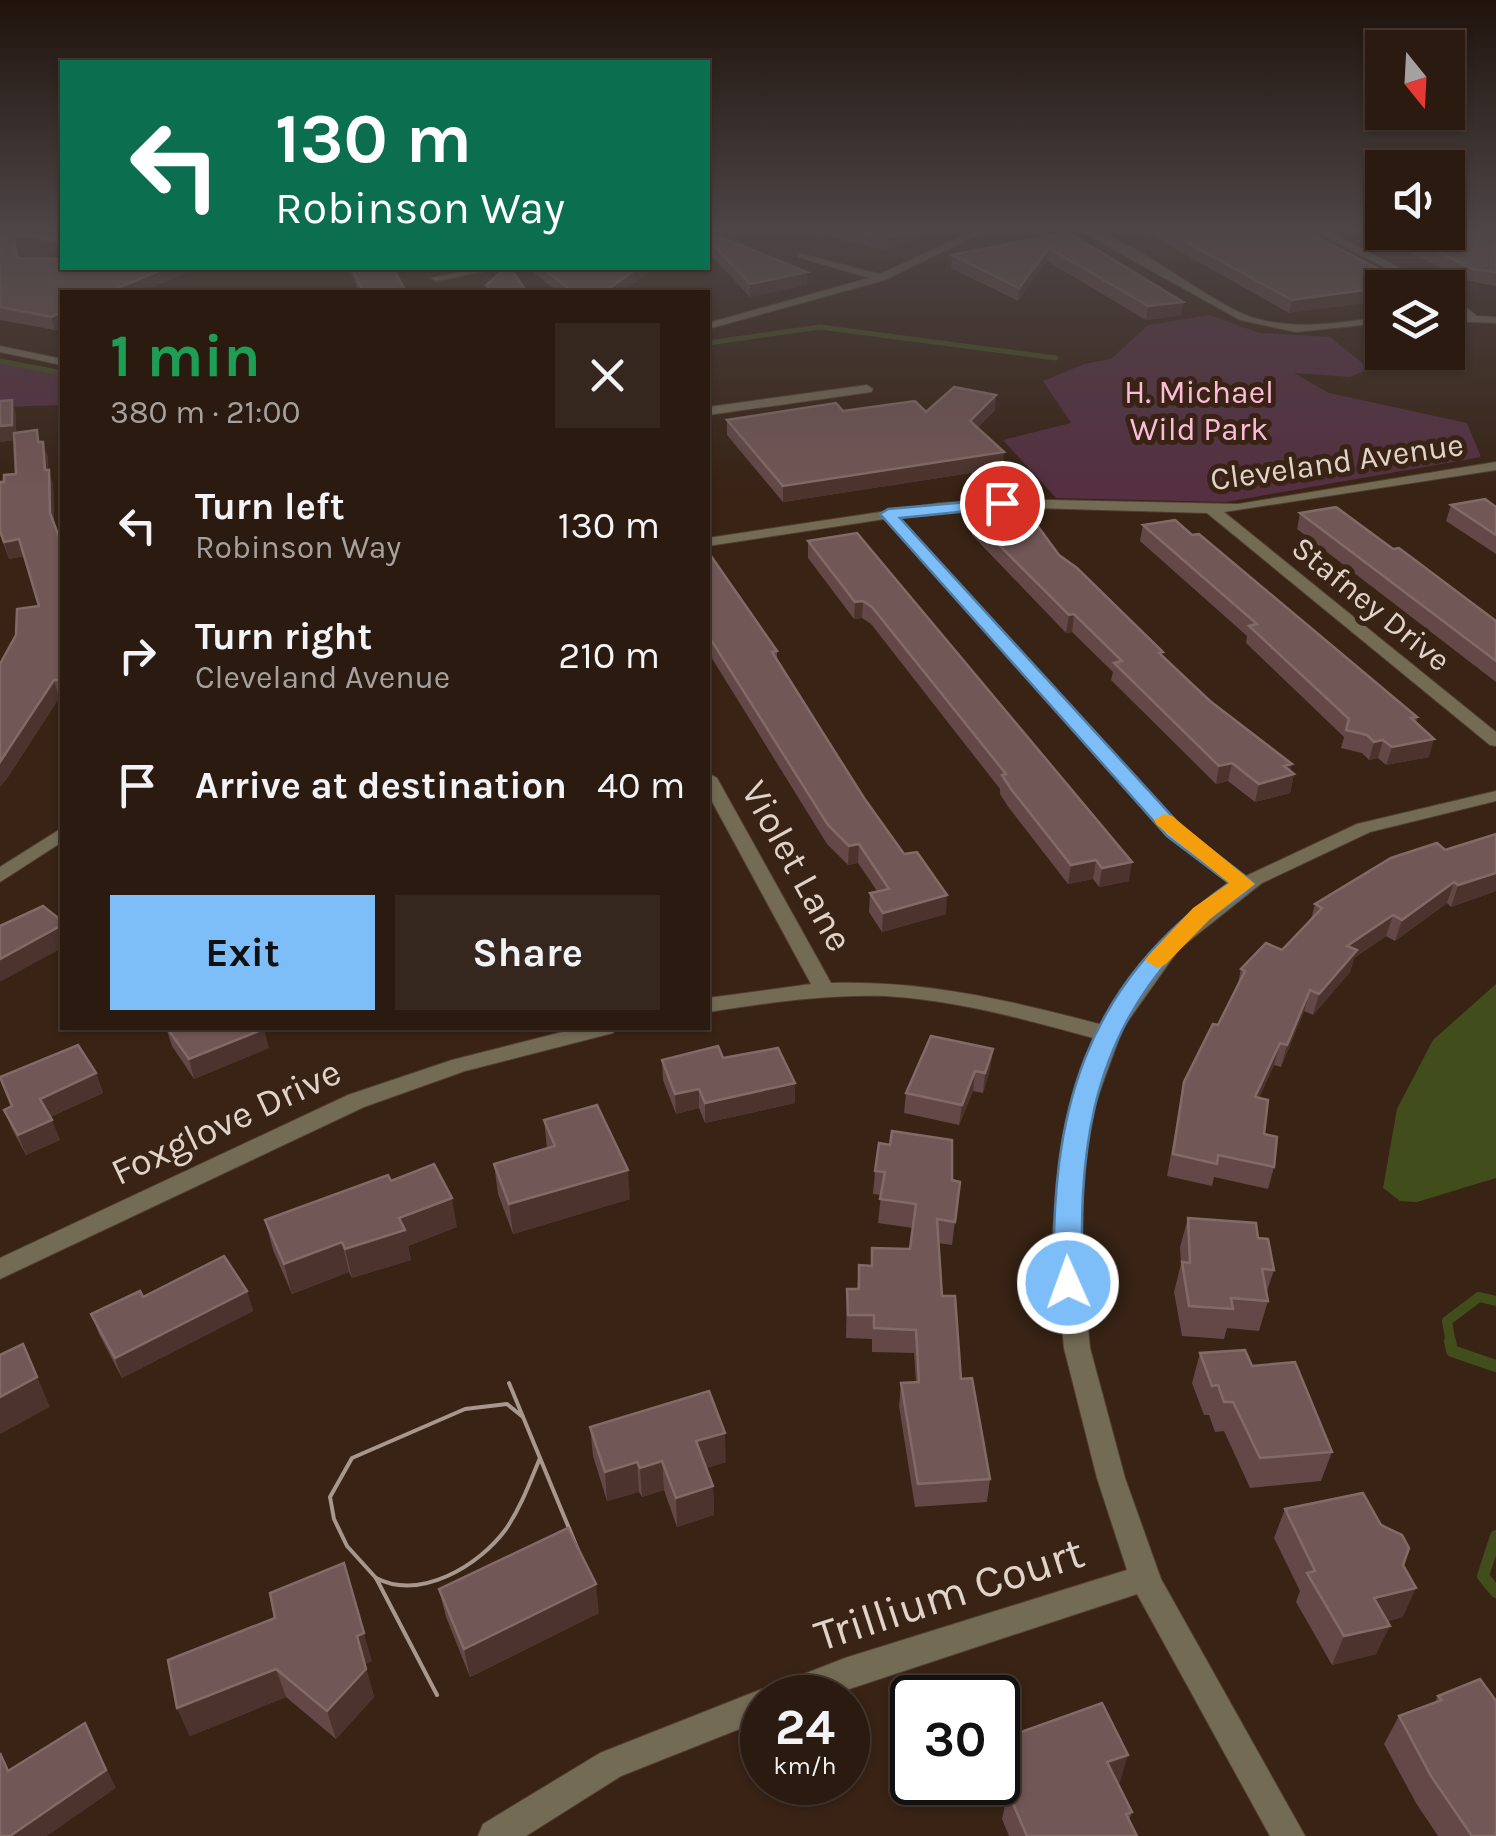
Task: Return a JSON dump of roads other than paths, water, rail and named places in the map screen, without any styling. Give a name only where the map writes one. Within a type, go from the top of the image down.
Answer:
[{"type":"street","points":[[710,325],[745,316]]},
{"type":"street","points":[[1239,316],[1270,326],[1308,328],[1365,322]]},
{"type":"street","points":[[1470,316],[1474,319]]},
{"type":"street","points":[[1465,319],[1496,320]]},
{"type":"street","points":[[0,350],[60,362]]},
{"type":"street","points":[[710,411],[867,389]]},
{"type":"street","name":"Cleveland Avenue","points":[[710,542],[888,514],[1002,503],[1211,509],[1272,504],[1496,466]]},
{"type":"street","points":[[1473,471],[1490,481]]},
{"type":"street","name":"Stafney Drive","points":[[1211,509],[1496,741]]},
{"type":"street","points":[[888,514],[1175,832],[1244,884]]},
{"type":"street","name":"Violet Lane","points":[[710,782],[824,989]]},
{"type":"street","points":[[1288,1836],[1145,1578],[1094,1428],[1076,1353],[1068,1283],[1066,1208],[1073,1142],[1086,1085],[1107,1034],[1134,989],[1166,949],[1202,914],[1244,884],[1312,846],[1389,818],[1496,796]]},
{"type":"street","points":[[0,876],[60,835]]},
{"type":"street","points":[[710,1005],[779,992],[824,989],[946,995],[1107,1034]]},
{"type":"street","name":"Foxglove Drive","points":[[0,1270],[356,1102],[460,1065],[597,1030]]},
{"type":"street","name":"Trillium Court","points":[[840,1675],[1145,1578]]},
{"type":"street","points":[[495,1836],[611,1764],[740,1714]]},
{"type":"waterway","points":[[710,343],[820,327],[1056,358]]},
{"type":"waterway","points":[[0,361],[60,373]]},
{"type":"waterway","points":[[1451,1344],[1447,1321],[1479,1297],[1496,1301]]},
{"type":"waterway","points":[[1450,1341],[1452,1351],[1496,1366]]},
{"type":"waterway","points":[[1496,1536],[1483,1576],[1496,1592]]},
{"type":"tram line","points":[[509,1383],[540,1458]]},
{"type":"tram line","points":[[376,1578],[347,1546],[334,1519],[330,1497],[352,1458],[465,1409],[507,1404],[523,1417]]},
{"type":"tram line","points":[[376,1578],[411,1585],[465,1567],[506,1529],[540,1458]]},
{"type":"tram line","points":[[540,1458],[578,1550]]},
{"type":"tram line","points":[[376,1578],[437,1695]]},
{"type":"park label","name":"H. Michael Wild Park","points":[[1199,410]]}]
